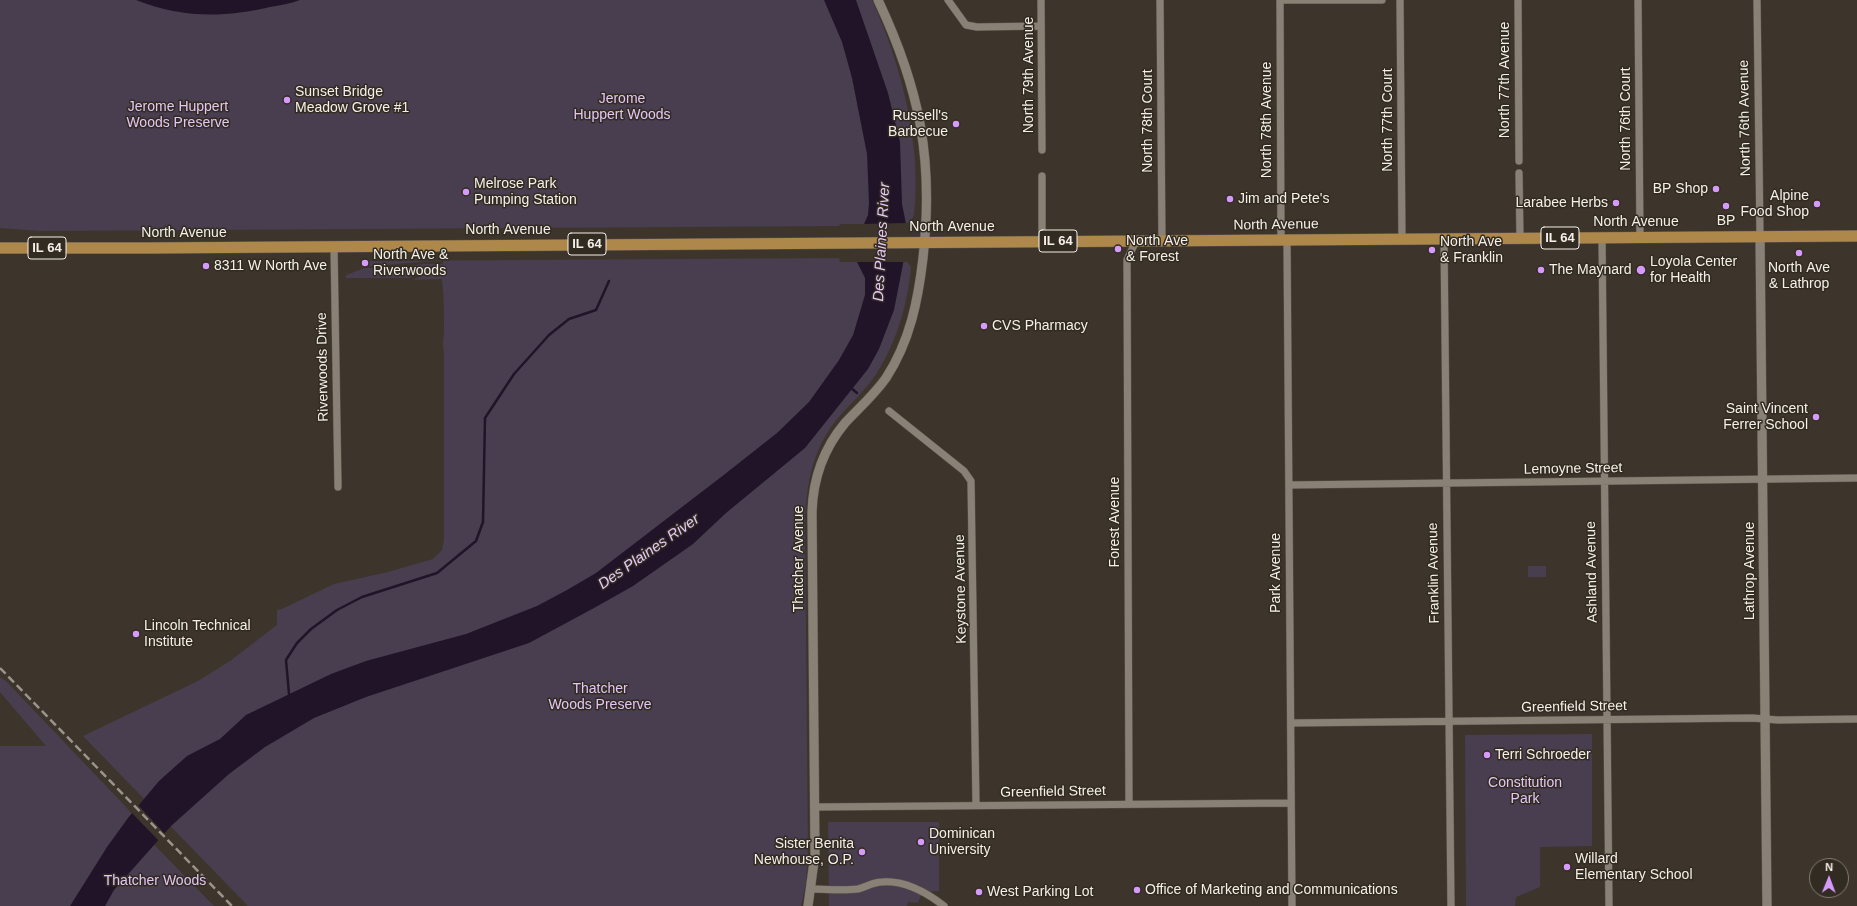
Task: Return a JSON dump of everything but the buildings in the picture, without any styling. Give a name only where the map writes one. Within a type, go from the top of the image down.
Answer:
[{"type":"main road","name":"North Avenue","points":[[0,248],[1857,236]]},
{"type":"street","name":"Thatcher Avenue","points":[[808,906],[815,854],[812,512],[816,476],[837,432],[877,390],[899,354],[911,326],[917,303],[925,242],[927,177],[918,111],[912,83],[898,42],[878,0]]},
{"type":"street","points":[[948,0],[966,25],[977,27],[1041,26]]},
{"type":"street","name":"North 79th Avenue","points":[[1041,0],[1042,150]]},
{"type":"street","name":"North 78th Court","points":[[1160,0],[1162,241]]},
{"type":"street","points":[[1280,0],[1382,0]]},
{"type":"street","name":"North 78th Avenue","points":[[1280,0],[1284,240]]},
{"type":"street","name":"North 77th Court","points":[[1400,0],[1402,239]]},
{"type":"street","name":"North 77th Avenue","points":[[1518,0],[1519,161]]},
{"type":"street","name":"North 76th Court","points":[[1638,0],[1640,237]]},
{"type":"street","name":"North 76th Avenue","points":[[1757,0],[1760,236]]},
{"type":"street","points":[[1519,173],[1520,238]]},
{"type":"street","points":[[1042,176],[1042,241]]},
{"type":"street","name":"Lathrop Avenue","points":[[1760,236],[1767,906]]},
{"type":"street","name":"Ashland Avenue","points":[[1602,238],[1609,906]]},
{"type":"street","name":"Franklin Avenue","points":[[1444,239],[1451,906]]},
{"type":"street","name":"Park Avenue","points":[[1284,240],[1289,485],[1292,906]]},
{"type":"street","name":"Forest Avenue","points":[[1129,804],[1127,260],[1136,241]]},
{"type":"street","name":"Riverwoods Drive","points":[[334,246],[338,487]]},
{"type":"street","name":"Keystone Avenue","points":[[888,411],[964,471],[971,481],[976,806]]},
{"type":"street","name":"Lemoyne Street","points":[[1289,485],[1857,478]]},
{"type":"street","name":"Greenfield Street","points":[[1291,723],[1857,719]]},
{"type":"street","name":"Greenfield Street","points":[[815,807],[1291,803]]},
{"type":"street","points":[[811,889],[857,889],[880,882],[894,881],[912,887],[931,896],[944,906]]},
{"type":"green space","name":"Jerome Huppert Woods","points":[[0,0],[872,0],[892,51],[907,105],[915,160],[916,188],[914,215],[911,221],[906,224],[840,224],[839,226],[41,231],[0,228]]},
{"type":"green space","name":"Thatcher Woods Preserve","points":[[839,258],[840,262],[907,262],[911,267],[905,306],[887,355],[870,383],[837,419],[824,438],[814,461],[808,485],[805,523],[808,853],[806,883],[801,906],[248,906],[83,736],[198,681],[230,661],[277,625],[277,610],[334,584],[388,572],[433,559],[442,550],[444,539],[444,298],[442,279],[413,280],[432,271],[443,270],[443,267],[428,269],[409,278],[346,278],[346,275],[365,268],[402,268],[423,264],[443,264],[443,261],[434,261],[369,266],[369,261]]},
{"type":"green space","points":[[1528,566],[1546,566],[1546,577],[1528,577]]},
{"type":"green space","name":"Thatcher Woods","points":[[0,677],[6,681],[126,807],[132,814],[128,818],[214,906],[0,906],[0,746],[46,746],[0,692]]},
{"type":"green space","name":"Constitution Park","points":[[1592,734],[1592,846],[1540,847],[1540,887],[1516,897],[1515,906],[1466,906],[1465,735]]},
{"type":"green space","points":[[828,822],[939,822],[939,891],[922,892],[918,903],[908,902],[907,906],[829,906]]},
{"type":"water","points":[[136,0],[300,0],[253,11],[202,14],[169,10]]},
{"type":"water","name":"Des Plaines River","points":[[824,0],[856,0],[888,93],[900,142],[902,204],[906,224],[903,264],[894,310],[879,349],[868,369],[805,448],[726,513],[693,544],[633,586],[594,608],[529,643],[366,697],[314,718],[265,747],[229,774],[171,826],[114,890],[105,906],[70,906],[107,847],[128,818],[159,781],[187,756],[220,739],[246,715],[331,674],[366,661],[466,634],[537,606],[567,590],[596,573],[725,474],[777,433],[809,402],[839,360],[853,335],[865,295],[865,278],[857,262],[864,224],[868,215],[869,203],[867,154],[852,78],[842,42]]},
{"type":"pier","points":[[908,223],[905,262],[855,262],[862,224]]},
{"type":"pier","points":[[137,804],[165,834],[159,841],[131,812]]},
{"type":"waterway","points":[[289,694],[286,660],[297,643],[311,629],[337,610],[362,597],[437,573],[476,541],[483,522],[485,418],[514,374],[549,335],[569,319],[596,310],[609,281]]},
{"type":"waterway","points":[[850,387],[857,393]]},
{"type":"railway","points":[[0,668],[232,906]]},
{"type":"place","name":"Sunset Bridge Meadow Grove #1","points":[[287,100]]},
{"type":"place","name":"Russell's Barbecue","points":[[956,124]]},
{"type":"place","name":"BP Shop","points":[[1716,189]]},
{"type":"place","name":"Melrose Park Pumping Station","points":[[466,192]]},
{"type":"place","name":"Jim and Pete's","points":[[1230,199]]},
{"type":"place","name":"Larabee Herbs","points":[[1616,203]]},
{"type":"place","name":"Alpine Food Shop","points":[[1817,204]]},
{"type":"place","name":"BP","points":[[1726,206]]},
{"type":"place","name":"North Ave & Forest","points":[[1118,249]]},
{"type":"place","name":"North Ave & Franklin","points":[[1432,250]]},
{"type":"place","name":"North Ave & Lathrop","points":[[1799,253]]},
{"type":"place","name":"North Ave & Riverwoods","points":[[365,263]]},
{"type":"place","name":"8311 W North Ave","points":[[206,266]]},
{"type":"place","name":"The Maynard","points":[[1541,270]]},
{"type":"place","name":"Loyola Center for Health","points":[[1641,270]]},
{"type":"place","name":"CVS Pharmacy","points":[[984,326]]},
{"type":"place","name":"Saint Vincent Ferrer School","points":[[1816,417]]},
{"type":"place","name":"Lincoln Technical Institute","points":[[136,634]]},
{"type":"place","name":"Terri Schroeder","points":[[1487,755]]},
{"type":"place","name":"Dominican University","points":[[921,842]]},
{"type":"place","name":"Sister Benita Newhouse, O.P.","points":[[862,852]]},
{"type":"place","name":"Willard Elementary School","points":[[1567,867]]},
{"type":"place","name":"Office of Marketing and Communications","points":[[1137,890]]},
{"type":"place","name":"West Parking Lot","points":[[979,892]]},
{"type":"park label","name":"Jerome Huppert Woods Preserve","points":[[178,116]]}]
